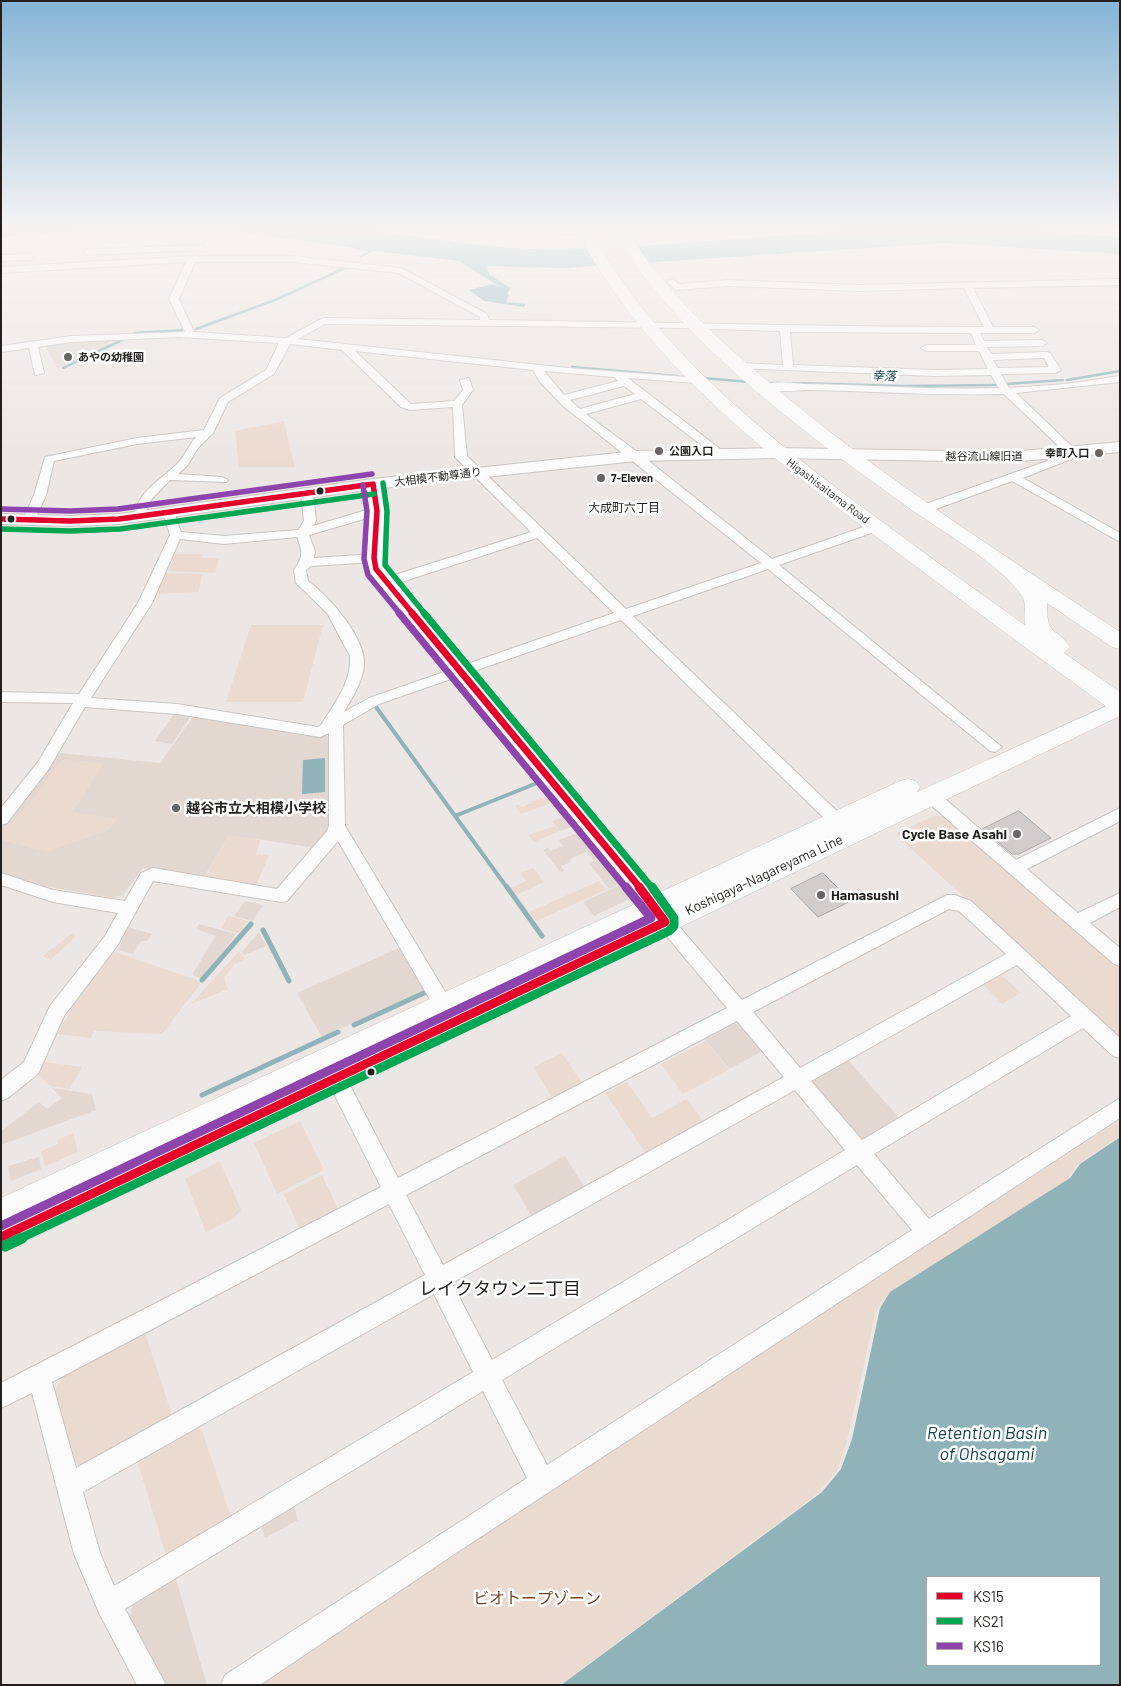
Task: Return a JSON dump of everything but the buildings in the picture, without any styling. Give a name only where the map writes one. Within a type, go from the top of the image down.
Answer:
[{"type":"highway","name":"Higashisaitama Road","points":[[636,308],[696,380],[778,453],[926,564],[1117,698]]},
{"type":"highway","points":[[679,308],[695,325],[764,388],[847,453],[924,509],[1120,642]]},
{"type":"highway","points":[[778,400],[784,412],[785,448],[778,453]]},
{"type":"highway","points":[[847,453],[846,460],[849,464],[893,500],[895,509],[892,520],[893,528],[926,564]]},
{"type":"highway","points":[[998,560],[1032,594],[1036,603],[1036,623],[1041,633],[1117,698]]},
{"type":"main road","name":"Koshigaya-Nagareyama Line","points":[[1,1237],[336,1078],[660,914],[836,820],[995,747],[1117,698]]},
{"type":"main road","name":"Koshigaya-Nagareyama Line","points":[[1,1214],[443,1005],[660,914],[931,796],[1117,698]]},
{"type":"street","points":[[178,308],[192,335]]},
{"type":"street","points":[[470,308],[484,316],[486,322]]},
{"type":"street","points":[[979,308],[990,330]]},
{"type":"street","points":[[138,516],[144,500],[153,489],[170,477],[207,433],[224,400],[270,372],[283,344],[316,324],[330,320],[648,324],[916,331],[1034,330]]},
{"type":"street","points":[[785,329],[788,366]]},
{"type":"street","points":[[924,509],[1073,457],[1074,452],[1024,410],[1005,390],[974,330]]},
{"type":"street","points":[[916,331],[930,360]]},
{"type":"street","points":[[1,349],[72,338],[192,335],[288,341],[538,368],[696,380]]},
{"type":"street","points":[[739,366],[788,366],[930,360],[983,350],[1042,343]]},
{"type":"street","points":[[32,344],[39,373]]},
{"type":"street","points":[[346,348],[404,405],[456,404],[468,390],[466,380]]},
{"type":"street","points":[[930,360],[995,373],[1056,370],[1047,355],[983,350]]},
{"type":"street","points":[[538,368],[548,385],[563,399],[995,747]]},
{"type":"street","points":[[617,375],[720,454]]},
{"type":"street","points":[[764,388],[924,392],[1005,390],[1070,386],[1120,379]]},
{"type":"street","points":[[563,399],[626,382]]},
{"type":"street","points":[[580,412],[643,395]]},
{"type":"street","points":[[456,404],[458,407],[462,457],[836,820]]},
{"type":"street","points":[[29,520],[40,495],[49,459],[120,444],[207,433]]},
{"type":"street","name":"越谷流山線旧道","points":[[847,453],[1010,457],[1120,447]]},
{"type":"street","name":"大相模不動尊通り","points":[[2,520],[79,521],[138,516],[373,484],[636,456],[847,453]]},
{"type":"street","points":[[170,477],[222,480]]},
{"type":"street","points":[[1015,478],[1120,538]]},
{"type":"street","points":[[373,484],[377,511],[375,566],[796,1080],[926,1232]]},
{"type":"street","points":[[302,533],[310,521],[307,492]]},
{"type":"street","points":[[176,535],[224,540],[302,533],[377,511]]},
{"type":"street","points":[[1,819],[43,766],[82,700],[145,604],[176,535],[169,512]]},
{"type":"street","points":[[1,697],[82,700],[178,709],[320,732],[374,701],[876,527]]},
{"type":"street","points":[[1,1092],[32,1068],[57,1011],[111,941],[147,877],[153,874],[282,896],[334,834],[337,826],[330,726],[354,676],[357,656],[338,615],[320,596],[302,582],[300,570],[307,562],[309,551],[302,533]]},
{"type":"street","points":[[387,582],[540,533]]},
{"type":"street","points":[[307,562],[374,558]]},
{"type":"street","points":[[931,796],[1120,959]]},
{"type":"street","points":[[1015,868],[1120,814]]},
{"type":"street","points":[[337,826],[443,1005]]},
{"type":"street","points":[[1,879],[53,896],[129,908]]},
{"type":"street","points":[[1077,922],[1120,899]]},
{"type":"street","points":[[1,1396],[947,902],[955,902],[965,906],[1120,1050]]},
{"type":"street","points":[[69,1486],[1018,956]]},
{"type":"street","points":[[108,1604],[857,1152],[1085,1017]]},
{"type":"street","points":[[336,1078],[392,1192],[542,1482]]},
{"type":"street","points":[[235,1685],[542,1482],[1120,1107]]},
{"type":"street","points":[[39,1376],[87,1554],[108,1604],[152,1685]]},
{"type":"shaded area","name":"あやの幼稚園","points":[[116,339],[108,343],[113,345],[57,368],[44,344]]},
{"type":"shaded area","points":[[174,714],[190,717],[172,744],[155,741]]},
{"type":"shaded area","name":"越谷市立大相模小学校","points":[[193,717],[327,736],[331,739],[331,831],[316,848],[229,835],[204,877],[143,868],[123,895],[113,898],[44,886],[1,873],[1,826],[20,806],[60,753],[160,763]]},
{"type":"shaded area","points":[[561,806],[573,821],[571,827],[560,831],[552,821],[562,817],[555,808]]},
{"type":"shaded area","points":[[582,831],[603,856],[593,860],[586,852],[570,859],[571,862],[561,866],[564,871],[561,872],[543,850],[548,848],[551,851],[563,846],[559,840]]},
{"type":"shaded area","points":[[601,858],[621,883],[609,889],[589,863]]},
{"type":"shaded area","points":[[622,884],[633,897],[594,916],[583,902]]},
{"type":"shaded area","points":[[245,901],[263,905],[253,921],[234,916]]},
{"type":"shaded area","points":[[199,924],[236,934],[202,979],[192,975],[216,936],[196,929]]},
{"type":"shaded area","points":[[128,927],[152,934],[147,941],[141,941],[133,954],[118,950]]},
{"type":"shaded area","points":[[259,932],[266,946],[244,955],[242,952]]},
{"type":"shaded area","points":[[399,948],[425,991],[322,1037],[297,993]]},
{"type":"shaded area","points":[[736,1023],[745,1026],[764,1050],[729,1069],[705,1039]]},
{"type":"shaded area","points":[[847,1059],[900,1119],[867,1140],[854,1138],[812,1087],[812,1079]]},
{"type":"shaded area","points":[[52,1088],[92,1094],[96,1110],[1,1145],[1,1131],[39,1102],[47,1109],[62,1098]]},
{"type":"shaded area","points":[[565,1156],[585,1188],[532,1217],[513,1185]]},
{"type":"shaded area","points":[[39,1157],[41,1169],[11,1181],[8,1166]]},
{"type":"shaded area","points":[[293,1504],[298,1520],[265,1538],[260,1522]]},
{"type":"shaded area","points":[[175,1576],[207,1685],[163,1685],[128,1621],[136,1596]]},
{"type":"green space","points":[[284,421],[295,467],[239,467],[235,431]]},
{"type":"green space","points":[[175,554],[203,554],[202,558],[219,558],[215,573],[168,571]]},
{"type":"green space","points":[[165,573],[203,574],[198,592],[156,594]]},
{"type":"green space","points":[[251,625],[323,625],[303,702],[226,702]]},
{"type":"green space","points":[[62,759],[104,763],[73,812],[117,819],[109,830],[47,852],[1,840],[1,832],[29,804]]},
{"type":"green space","points":[[549,797],[553,798],[551,803],[521,814],[515,806],[519,804],[522,807],[532,803],[531,801]]},
{"type":"green space","points":[[934,816],[947,816],[1120,968],[1120,1040],[895,834]]},
{"type":"green space","points":[[555,826],[559,831],[534,842],[528,835]]},
{"type":"green space","points":[[229,835],[260,840],[256,854],[269,855],[256,886],[205,877]]},
{"type":"green space","points":[[533,868],[544,882],[516,895],[511,888],[526,881],[520,873]]},
{"type":"green space","points":[[599,881],[606,890],[536,921],[529,912]]},
{"type":"green space","points":[[228,916],[248,921],[237,933],[221,928]]},
{"type":"green space","points":[[71,934],[76,937],[50,960],[43,956]]},
{"type":"green space","points":[[112,951],[202,982],[162,1034],[94,1031],[91,1038],[57,1034],[86,982]]},
{"type":"green space","points":[[239,951],[245,959],[235,964],[224,978],[228,989],[191,1004]]},
{"type":"green space","points":[[1001,975],[1021,993],[1002,1004],[983,985]]},
{"type":"green space","points":[[706,1041],[729,1070],[683,1094],[661,1064]]},
{"type":"green space","points":[[562,1053],[583,1084],[553,1099],[533,1067]]},
{"type":"green space","points":[[44,1062],[82,1067],[70,1089],[50,1086],[37,1073]]},
{"type":"green space","points":[[627,1082],[652,1118],[687,1099],[705,1124],[647,1155],[605,1093]]},
{"type":"green space","name":"ビオトープゾーン","points":[[1120,1120],[1120,1136],[1076,1166],[1067,1180],[887,1295],[876,1311],[847,1441],[837,1471],[817,1494],[560,1685],[256,1685],[682,1403]]},
{"type":"green space","points":[[300,1121],[324,1170],[277,1194],[254,1143]]},
{"type":"green space","points":[[73,1133],[78,1152],[45,1166],[41,1151],[58,1144],[57,1140]]},
{"type":"green space","points":[[220,1161],[241,1210],[234,1218],[206,1232],[185,1179]]},
{"type":"green space","points":[[322,1175],[339,1211],[300,1231],[284,1194]]},
{"type":"green space","points":[[145,1333],[173,1418],[85,1466],[71,1462],[53,1395],[63,1375]]},
{"type":"green space","points":[[199,1422],[231,1517],[166,1555],[136,1457]]},
{"type":"water","points":[[325,758],[325,792],[302,794],[303,760]]},
{"type":"water","name":"Retention Basin of Ohsagami","points":[[1120,1137],[1120,1685],[561,1685],[822,1492],[841,1469],[852,1439],[880,1308],[890,1292],[1070,1178],[1080,1164]]},
{"type":"waterway","points":[[196,329],[254,308]]},
{"type":"waterway","points":[[134,333],[185,330]]},
{"type":"waterway","points":[[63,368],[122,340]]},
{"type":"waterway","name":"幸落","points":[[572,367],[677,376]]},
{"type":"waterway","name":"幸落","points":[[1067,380],[1120,371]]},
{"type":"waterway","name":"幸落","points":[[703,378],[750,382]]},
{"type":"waterway","name":"幸落","points":[[1006,384],[1063,380]]},
{"type":"waterway","name":"幸落","points":[[769,383],[780,383]]},
{"type":"waterway","name":"幸落","points":[[793,383],[903,386],[998,385]]},
{"type":"waterway","points":[[376,707],[455,816]]},
{"type":"waterway","points":[[455,816],[542,781]]},
{"type":"waterway","points":[[455,816],[508,889]]},
{"type":"waterway","points":[[507,887],[542,936]]},
{"type":"waterway","points":[[202,980],[251,924]]},
{"type":"waterway","points":[[263,930],[289,981]]},
{"type":"waterway","points":[[354,1025],[424,993]]},
{"type":"waterway","points":[[202,1095],[338,1032]]},
{"type":"transit line","name":"KS16","points":[[1,509],[70,511],[118,509],[372,474]]},
{"type":"transit line","name":"KS21","points":[[5,1246],[669,931],[674,926],[674,918],[663,900],[385,565],[387,511],[383,483]]},
{"type":"transit line","name":"KS15","points":[[1,519],[70,521],[119,519],[373,484]]},
{"type":"transit line","name":"KS15","points":[[1,1237],[665,922],[655,906],[376,569],[374,558],[377,511],[373,484]]},
{"type":"transit line","name":"KS16","points":[[1,1226],[651,918],[368,575],[364,559],[367,511],[363,485]]},
{"type":"transit line","name":"KS21","points":[[1,529],[70,531],[120,529],[374,494]]},
{"type":"place","name":"あやの幼稚園","points":[[68,357]]},
{"type":"place","name":"公園入口","points":[[659,451]]},
{"type":"place","name":"幸町入口","points":[[1099,453]]},
{"type":"place","name":"7-Eleven","points":[[601,478]]},
{"type":"place","name":"越谷市立大相模小学校","points":[[176,808]]},
{"type":"place","name":"Cycle Base Asahi","points":[[1017,834]]},
{"type":"place","name":"Hamasushi","points":[[821,895]]},
{"type":"district","name":"大成町六丁目","points":[[624,508]]},
{"type":"district","name":"レイクタウン二丁目","points":[[500,1289]]}]
